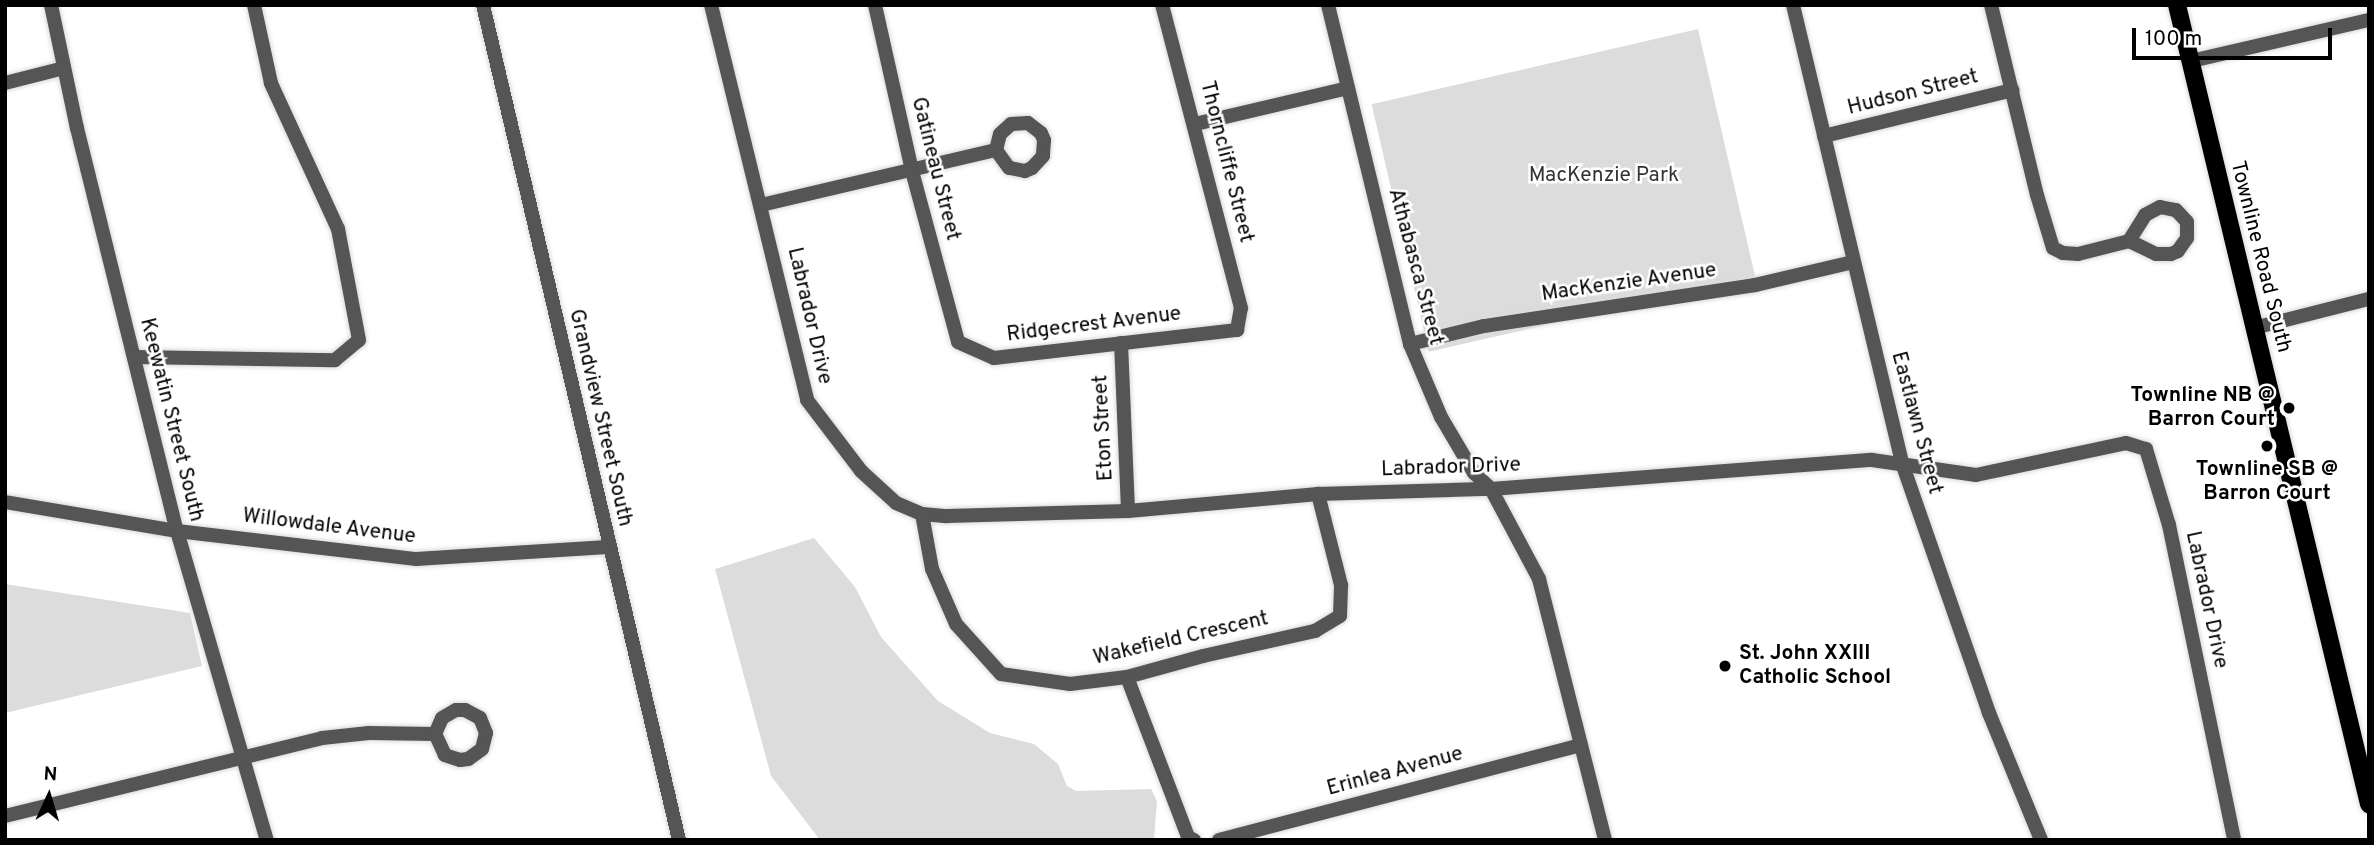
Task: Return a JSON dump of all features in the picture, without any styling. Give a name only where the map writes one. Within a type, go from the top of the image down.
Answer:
[{"type":"main road","name":"Townline Road South","points":[[2177,5],[2369,804]]},
{"type":"street","name":"Keewatin Street South","points":[[51,5],[177,531],[240,756],[267,840]]},
{"type":"street","points":[[134,357],[335,360],[359,340],[338,229],[271,83],[254,5]]},
{"type":"street","name":"Grandview Street South","points":[[483,5],[608,547],[680,840]]},
{"type":"street","name":"Labrador Drive","points":[[710,5],[807,400],[861,471],[896,503],[922,514],[947,516],[1128,511],[1318,494],[1492,489],[1872,460],[1976,475],[2126,443],[2146,449],[2169,525],[2234,840]]},
{"type":"street","name":"Gatineau Street","points":[[875,5],[912,172],[958,342]]},
{"type":"street","name":"Thorncliffe Street","points":[[1162,5],[1241,308],[1237,330]]},
{"type":"street","name":"Athabasca Street","points":[[1328,5],[1410,344],[1441,416],[1474,473],[1492,489],[1539,579],[1605,840]]},
{"type":"street","name":"Eastlawn Street","points":[[1793,5],[1902,463],[1989,713],[2041,840]]},
{"type":"street","points":[[1991,5],[2042,216],[2053,248],[2063,254],[2078,254],[2129,241]]},
{"type":"street","points":[[2191,61],[2369,20]]},
{"type":"street","points":[[5,83],[64,68]]},
{"type":"street","points":[[1195,124],[1348,88]]},
{"type":"street","name":"Hudson Street","points":[[1824,136],[2012,90]]},
{"type":"street","points":[[761,205],[912,172],[996,150]]},
{"type":"street","name":"MacKenzie Avenue","points":[[1410,344],[1484,326],[1755,285],[1853,262]]},
{"type":"street","points":[[2254,328],[2369,299]]},
{"type":"street","name":"Ridgecrest Avenue","points":[[958,342],[994,358],[1237,330]]},
{"type":"street","name":"Eton Street","points":[[1121,343],[1128,511]]},
{"type":"street","name":"Wakefield Crescent","points":[[922,514],[932,569],[956,624],[1001,674],[1070,684],[1127,677],[1203,656],[1315,631],[1340,616],[1340,585],[1318,494]]},
{"type":"street","name":"Willowdale Avenue","points":[[5,502],[177,531],[416,559],[608,547]]},
{"type":"street","points":[[1127,677],[1188,837],[1194,840]]},
{"type":"street","points":[[5,816],[240,756],[322,738],[369,733],[435,734]]},
{"type":"street","name":"Erinlea Avenue","points":[[1219,840],[1581,745]]},
{"type":"green space","name":"MacKenzie Park","points":[[1698,29],[1755,276],[1429,352],[1372,104]]},
{"type":"green space","points":[[814,538],[855,587],[881,637],[938,701],[990,733],[1034,744],[1058,764],[1067,786],[1076,791],[1151,789],[1157,801],[1154,840],[820,840],[771,776],[715,569]]},
{"type":"green space","points":[[5,584],[190,613],[202,666],[5,713]]},
{"type":"place","name":"Townline NB @ Barron Court","points":[[2289,408]]},
{"type":"place","name":"Townline SB @ Barron Court","points":[[2267,446]]},
{"type":"place","name":"St. John XXIII Catholic School","points":[[1725,666]]}]
